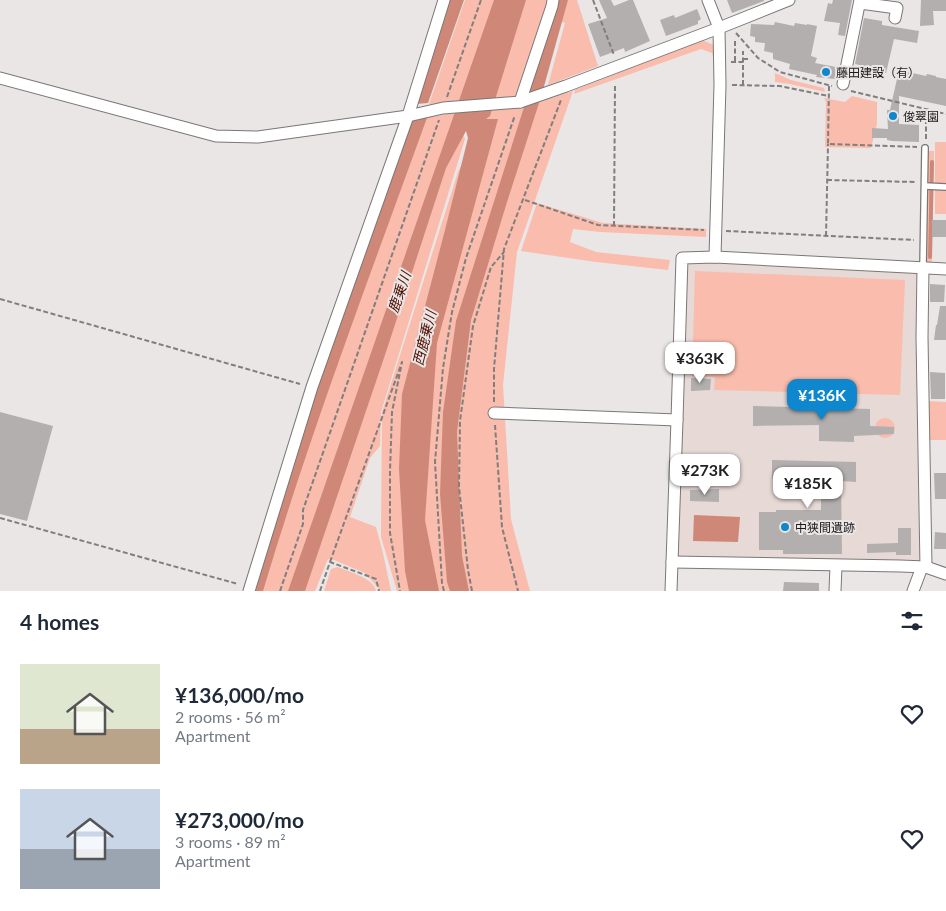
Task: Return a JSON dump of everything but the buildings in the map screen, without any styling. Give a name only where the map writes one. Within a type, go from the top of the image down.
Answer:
[{"type":"street","points":[[249,589],[312,387],[408,116],[444,0]]},
{"type":"street","points":[[525,100],[553,0]]},
{"type":"street","points":[[708,0],[720,28],[715,257]]},
{"type":"street","points":[[0,78],[216,136],[258,138],[408,116],[442,109],[525,100],[720,28],[766,5],[790,0]]},
{"type":"street","points":[[843,84],[860,1],[897,8],[895,18]]},
{"type":"street","points":[[671,591],[682,258],[715,257],[946,269]]},
{"type":"street","points":[[913,591],[924,567],[923,267]]},
{"type":"street","points":[[494,413],[677,420]]},
{"type":"street","points":[[672,562],[924,567],[946,574]]},
{"type":"street","points":[[835,591],[836,566]]},
{"type":"lane","points":[[923,267],[926,148]]},
{"type":"lane","points":[[925,184],[946,187]]},
{"type":"path","points":[[280,591],[303,524],[303,510],[481,0]]},
{"type":"path","points":[[593,0],[616,62]]},
{"type":"path","points":[[735,41],[735,62]]},
{"type":"path","points":[[743,51],[743,85]]},
{"type":"path","points":[[726,62],[749,59]]},
{"type":"path","points":[[614,226],[615,84]]},
{"type":"path","points":[[720,85],[780,86],[829,96]]},
{"type":"path","points":[[518,591],[502,526],[494,413],[494,369],[504,249],[566,86]]},
{"type":"path","points":[[826,236],[829,86]]},
{"type":"path","points":[[444,591],[435,462],[443,368],[452,312],[466,258],[525,100]]},
{"type":"path","points":[[828,144],[926,148],[926,109]]},
{"type":"path","points":[[827,180],[925,184]]},
{"type":"path","points":[[525,200],[598,225],[710,230]]},
{"type":"path","points":[[720,231],[924,240]]},
{"type":"path","points":[[472,591],[459,488],[460,421],[473,326],[491,267],[504,252]]},
{"type":"path","points":[[0,299],[312,387]]},
{"type":"path","points":[[320,591],[402,362],[392,412],[390,471],[390,533],[400,591]]},
{"type":"path","points":[[0,518],[249,589]]},
{"type":"path","points":[[330,562],[376,579],[379,591]]},
{"type":"shaded area","points":[[465,0],[549,0],[516,97],[429,104]]},
{"type":"shaded area","points":[[557,0],[577,0],[598,66],[548,85],[565,23],[552,18]]},
{"type":"shaded area","points":[[702,40],[716,46],[715,63],[712,53],[701,49],[574,94],[575,90]]},
{"type":"shaded area","points":[[775,73],[791,80],[824,88],[825,92],[775,82]]},
{"type":"shaded area","points":[[573,91],[517,252],[503,385],[511,519],[530,591],[397,591],[381,537],[382,412],[458,172],[488,110],[521,108]]},
{"type":"shaded area","points":[[852,96],[877,102],[877,124],[871,148],[825,147],[826,102],[824,98],[845,102]]},
{"type":"shaded area","points":[[453,112],[465,139],[381,412],[380,446],[370,458],[350,517],[376,527],[391,591],[381,591],[365,573],[328,559],[315,591],[250,591],[409,118],[438,116]]},
{"type":"shaded area","points":[[935,142],[946,142],[946,214],[935,214]]},
{"type":"shaded area","points":[[928,151],[934,151],[932,262],[927,262],[926,259]]},
{"type":"shaded area","points":[[537,203],[603,223],[706,229],[706,237],[573,229],[570,242],[596,252],[670,260],[668,270],[521,251]]},
{"type":"shaded area","points":[[682,258],[923,267],[926,567],[672,562]]},
{"type":"shaded area","points":[[695,271],[905,280],[900,395],[714,390],[715,377],[692,376]]},
{"type":"shaded area","points":[[928,401],[946,402],[946,440],[930,440]]},
{"type":"shaded area","points":[[881,418],[889,418],[895,424],[895,432],[889,438],[881,438],[875,432],[875,424]]},
{"type":"shaded area","points":[[338,567],[371,582],[376,591],[324,591],[331,569]]},
{"type":"water","points":[[448,0],[464,0],[428,103],[416,104]]},
{"type":"water","points":[[494,0],[526,0],[490,116],[486,119],[498,119],[437,343],[425,520],[439,591],[409,591],[405,571],[399,469],[402,394],[468,138],[466,131],[446,168],[305,591],[288,591]]},
{"type":"water","points":[[558,0],[568,0],[543,90],[529,94]]},
{"type":"water","points":[[540,100],[471,320],[457,432],[462,556],[469,591],[450,591],[447,582],[440,494],[443,412],[456,321],[525,104]]},
{"type":"water","points":[[428,115],[321,411],[263,591],[252,591],[289,470],[412,117]]},
{"type":"water","points":[[694,515],[740,517],[738,542],[693,541]]},
{"type":"waterway","points":[[930,257],[932,162]]},
{"type":"place","name":"藤田建設（有）","points":[[826,72]]},
{"type":"place","name":"俊翠園","points":[[893,116]]},
{"type":"place","name":"中狭間遺跡","points":[[785,527]]},
{"type":"water label","name":"鹿乗川","points":[[399,292]]},
{"type":"water label","name":"西鹿乗川","points":[[424,338]]}]
